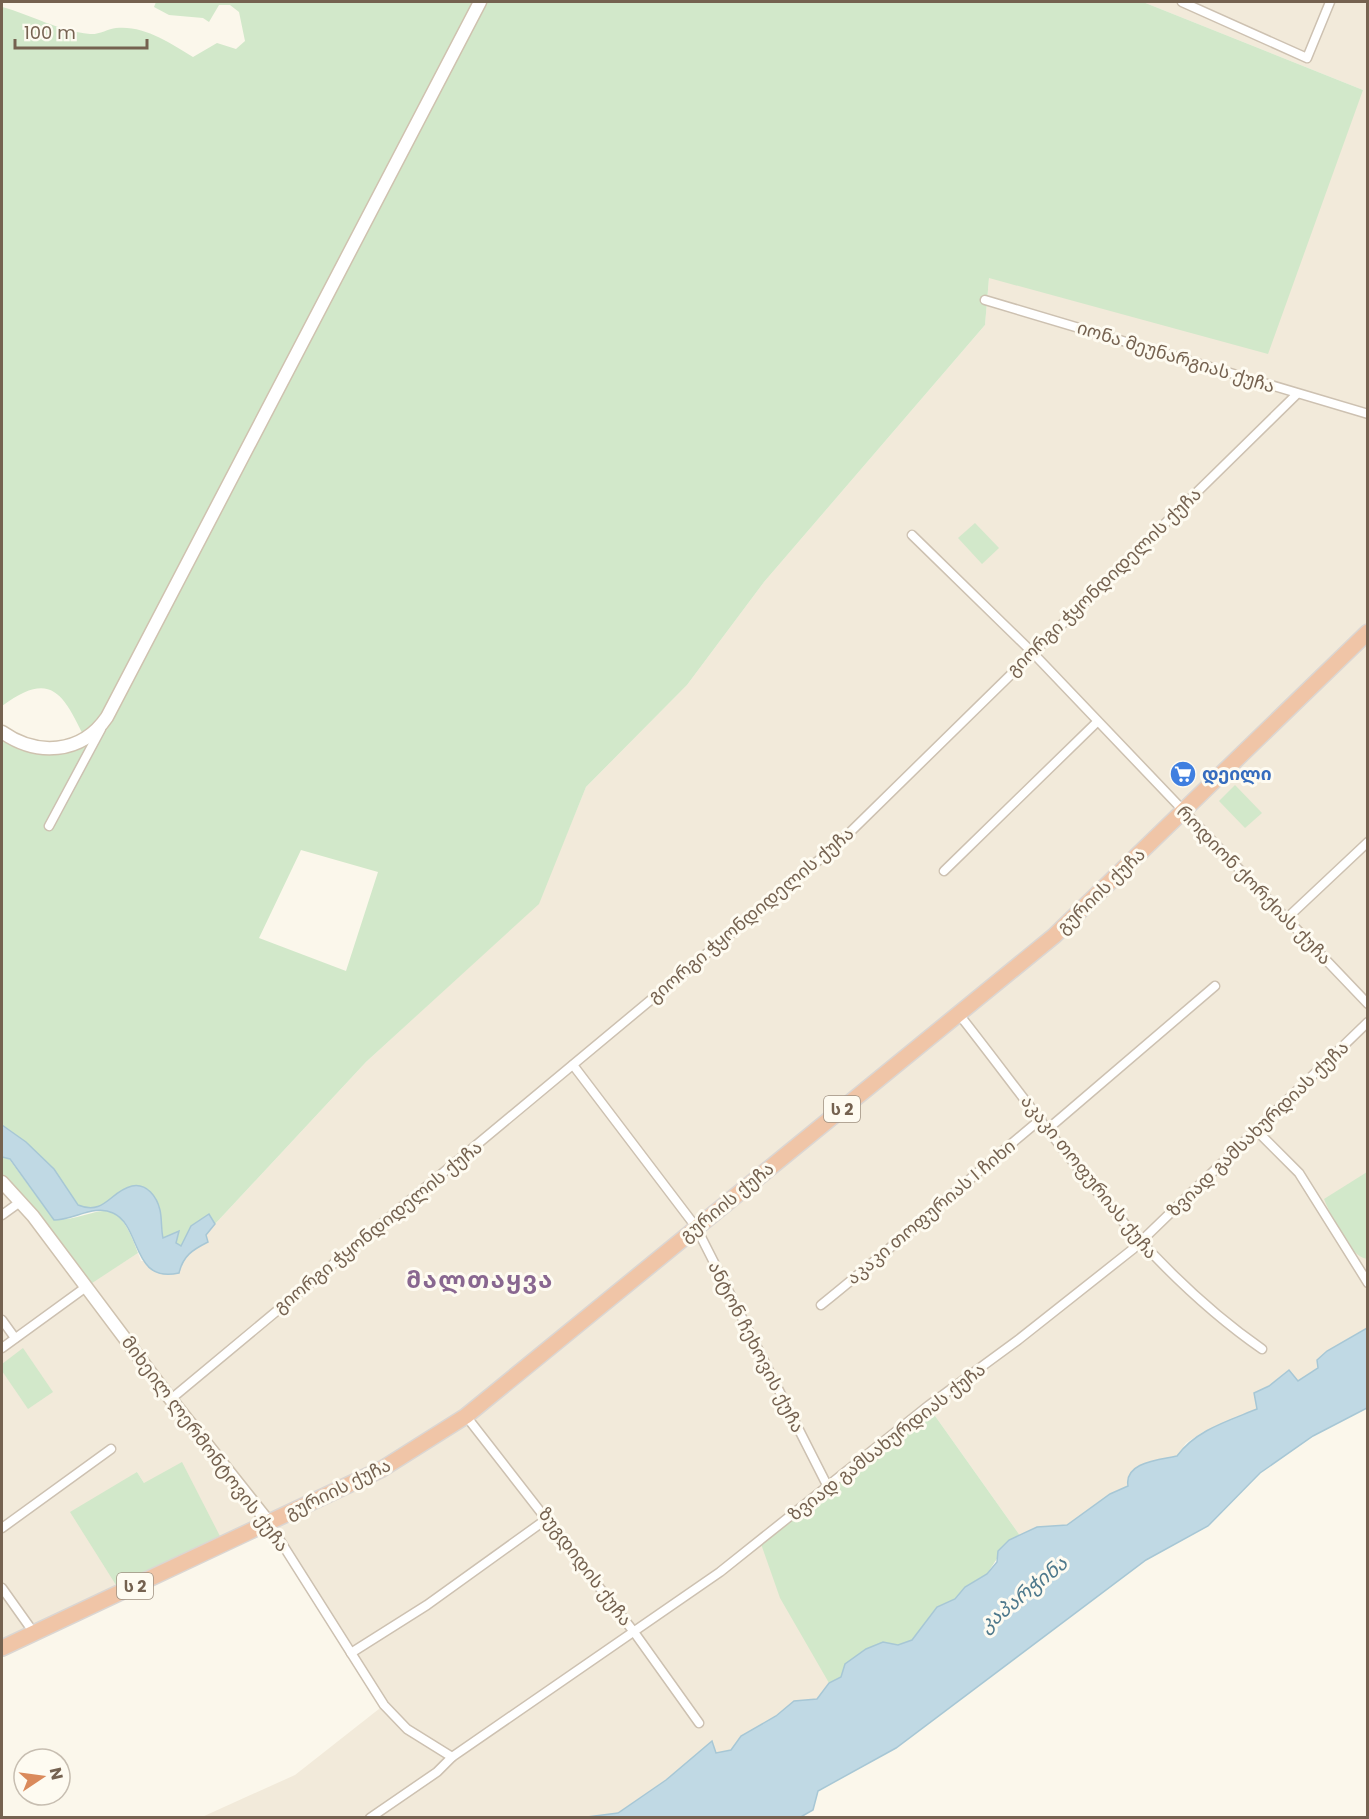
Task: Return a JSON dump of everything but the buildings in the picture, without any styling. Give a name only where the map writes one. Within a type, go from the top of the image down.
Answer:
[{"type":"highway","name":"გურიის ქუჩა","points":[[2,1648],[382,1469],[466,1416],[1054,936],[1368,632]]},
{"type":"street","points":[[50,826],[480,2]]},
{"type":"street","points":[[1182,2],[1307,58],[1330,2]]},
{"type":"street","name":"იონა მეუნარგიას ქუჩა","points":[[985,300],[1368,414]]},
{"type":"street","name":"გიორგი ჭყონდიდელის ქუჩა","points":[[171,1399],[837,845],[1297,394]]},
{"type":"street","name":"როდიონ ქორქიას ქუჩა","points":[[912,535],[1032,652],[1368,1004]]},
{"type":"street","points":[[2,732],[19,745],[42,748],[66,747],[85,739],[107,717]]},
{"type":"street","points":[[944,871],[1097,722]]},
{"type":"street","points":[[1286,920],[1368,842]]},
{"type":"street","points":[[1049,1128],[1215,986]]},
{"type":"street","name":"აკაკი თოფურიას ქუჩა","points":[[958,1013],[1140,1243],[1222,1321],[1262,1349]]},
{"type":"street","name":"ზვიად გამსახურდიას ქუჩა","points":[[370,1818],[438,1772],[452,1757],[720,1572],[928,1406],[1018,1340],[1140,1243],[1368,1022]]},
{"type":"street","name":"ანტონ ჩეხოვის ქუჩა","points":[[573,1065],[696,1227],[828,1487]]},
{"type":"street","name":"აკაკი თოფურიას I ჩიხი","points":[[820,1305],[889,1250],[964,1182],[1041,1119]]},
{"type":"street","points":[[1257,1131],[1299,1173],[1368,1283]]},
{"type":"street","name":"მიხეილ ლერმონტოვის ქუჩა","points":[[2,1182],[20,1202],[269,1523],[384,1705],[407,1729],[452,1757]]},
{"type":"street","points":[[2,1215],[20,1202]]},
{"type":"street","points":[[2,1348],[86,1287]]},
{"type":"street","points":[[2,1320],[15,1338]]},
{"type":"street","name":"ზუგდიდის ქუჩა","points":[[466,1416],[548,1518],[699,1723]]},
{"type":"street","points":[[2,1528],[111,1449]]},
{"type":"street","points":[[351,1653],[427,1605],[548,1518]]},
{"type":"street","points":[[2,1588],[34,1633]]},
{"type":"shaded area","points":[[1143,2],[1367,2],[1367,1328],[1327,1351],[1318,1367],[1298,1381],[1288,1370],[1269,1386],[1255,1393],[1257,1409],[1203,1432],[1186,1443],[1177,1456],[1152,1461],[1128,1486],[1110,1494],[1067,1525],[1037,1527],[1021,1537],[928,1406],[826,1675],[829,1683],[817,1699],[794,1701],[776,1716],[741,1736],[731,1750],[716,1753],[712,1741],[666,1780],[618,1813],[587,1818],[202,1817],[295,1775],[384,1705],[269,1523],[224,1544],[144,1483],[137,1472],[121,1593],[2,1648],[2,1188],[86,1286],[138,1253],[141,1261],[182,1260],[193,1249],[208,1242],[206,1235],[215,1224],[366,1062],[538,904],[586,787],[687,685],[764,582],[985,325],[989,278],[1363,90]]},
{"type":"green space","points":[[156,2],[1143,2],[1363,90],[1268,354],[989,278],[985,325],[764,582],[687,685],[586,787],[539,904],[366,1062],[215,1224],[208,1215],[191,1226],[181,1246],[176,1243],[179,1232],[163,1239],[160,1208],[131,1186],[99,1206],[78,1205],[53,1169],[26,1142],[2,1125],[2,732],[42,749],[85,739],[70,709],[62,699],[54,692],[44,688],[19,695],[2,706],[2,7],[78,32],[93,34],[116,28],[137,29],[156,36],[193,57],[217,43],[236,49],[245,41],[239,12],[230,5],[219,5],[209,22],[203,18],[169,15],[154,7]],"holes":[[[301,850],[378,872],[346,971],[259,938]]]},
{"type":"green space","points":[[975,523],[999,548],[982,564],[958,538]]},
{"type":"green space","points":[[1235,785],[1262,813],[1245,828],[1219,801]]},
{"type":"green space","points":[[2,1157],[9,1159],[54,1220],[95,1212],[113,1213],[121,1219],[138,1253],[86,1287],[2,1188]]},
{"type":"green space","points":[[1367,1172],[1367,1259],[1353,1251],[1347,1243],[1324,1199]]},
{"type":"green space","points":[[23,1348],[53,1392],[28,1409],[2,1371],[2,1364]]},
{"type":"green space","points":[[928,1406],[1021,1537],[1009,1540],[987,1574],[965,1587],[955,1599],[937,1607],[912,1640],[898,1645],[883,1642],[845,1664],[841,1677],[829,1683],[780,1598],[760,1541]]},
{"type":"green space","points":[[182,1462],[224,1544],[121,1593],[70,1512],[137,1472],[144,1483]]},
{"type":"water","points":[[2,1125],[26,1142],[54,1169],[78,1205],[87,1208],[95,1207],[107,1202],[124,1189],[132,1186],[142,1187],[154,1196],[159,1205],[163,1238],[179,1231],[176,1243],[181,1246],[191,1226],[209,1214],[215,1224],[206,1235],[208,1242],[189,1254],[179,1273],[164,1274],[153,1270],[145,1262],[129,1229],[113,1213],[99,1210],[54,1220],[10,1159],[2,1157]]},
{"type":"water","name":"კაპარჭინა","points":[[1367,1328],[1367,1408],[1313,1436],[1260,1473],[1208,1526],[1146,1560],[896,1748],[818,1791],[813,1810],[799,1818],[587,1817],[618,1813],[666,1780],[712,1741],[716,1753],[731,1750],[741,1736],[776,1716],[794,1701],[817,1699],[829,1683],[841,1677],[845,1664],[866,1649],[883,1642],[898,1645],[912,1640],[937,1607],[955,1599],[965,1587],[987,1574],[997,1562],[998,1551],[1009,1540],[1037,1527],[1067,1525],[1110,1494],[1128,1486],[1128,1478],[1137,1467],[1177,1456],[1193,1439],[1203,1433],[1257,1409],[1254,1393],[1269,1386],[1289,1370],[1298,1381],[1318,1368],[1317,1360],[1327,1351]]},
{"type":"place","name":"დეილი","points":[[1183,774]]},
{"type":"district","name":"მალთაყვა","points":[[480,1280]]}]
